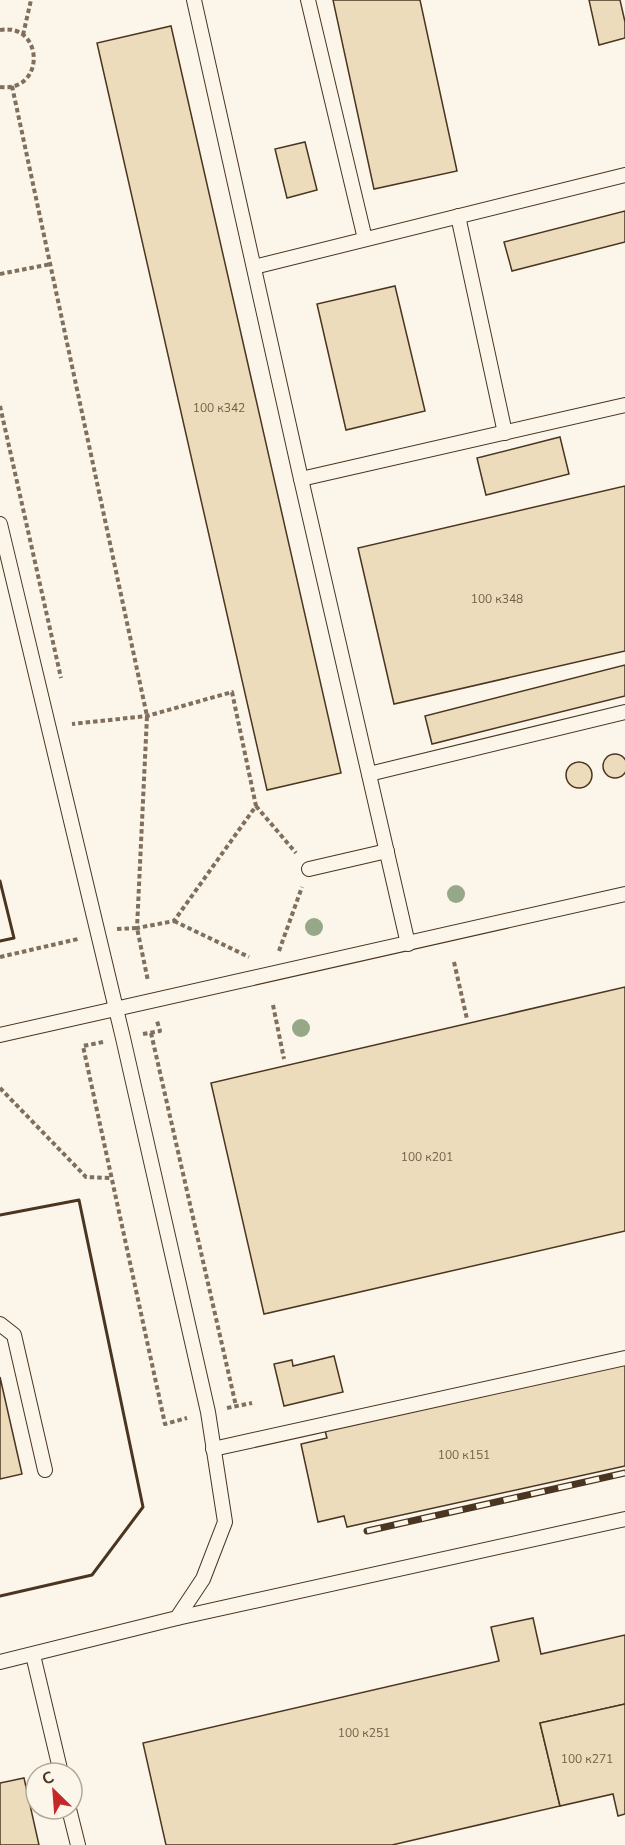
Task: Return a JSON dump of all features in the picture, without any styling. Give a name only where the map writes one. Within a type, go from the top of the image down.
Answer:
[{"type":"lane","points":[[194,0],[408,944]]},
{"type":"lane","points":[[308,0],[365,239]]},
{"type":"lane","points":[[254,267],[625,175]]},
{"type":"lane","points":[[458,216],[505,433]]},
{"type":"lane","points":[[301,479],[625,405]]},
{"type":"lane","points":[[0,524],[116,1010],[208,1412],[225,1522],[203,1579],[177,1618]]},
{"type":"lane","points":[[369,774],[625,712]]},
{"type":"lane","points":[[309,869],[387,851]]},
{"type":"lane","points":[[0,1035],[625,894]]},
{"type":"lane","points":[[0,1324],[14,1335],[45,1470]]},
{"type":"lane","points":[[213,1449],[625,1358]]},
{"type":"lane","points":[[0,1662],[177,1618],[625,1519]]},
{"type":"lane","points":[[33,1655],[58,1761]]},
{"type":"lane","points":[[72,1821],[78,1845]]},
{"type":"path","points":[[23,35],[31,0]]},
{"type":"path","points":[[0,30],[15,31],[23,35],[33,50],[33,69],[28,77],[12,86],[0,87]]},
{"type":"path","points":[[12,86],[147,716],[137,928],[174,921],[252,958]]},
{"type":"path","points":[[0,274],[51,264]]},
{"type":"path","points":[[0,406],[64,690]]},
{"type":"path","points":[[72,724],[147,716],[232,692],[256,806],[309,869],[275,960]]},
{"type":"path","points":[[69,712],[74,735]]},
{"type":"path","points":[[174,921],[256,806]]},
{"type":"path","points":[[454,962],[467,1019]]},
{"type":"path","points":[[273,1005],[284,1059]]},
{"type":"path","points":[[151,1033],[236,1407]]},
{"type":"path","points":[[0,1088],[86,1177],[111,1178]]},
{"type":"building","points":[[333,0],[420,0],[457,171],[374,189]]},
{"type":"building","points":[[589,0],[620,0],[625,22],[625,38],[599,45]]},
{"type":"building","points":[[171,26],[341,773],[267,790],[97,43]]},
{"type":"building","points":[[305,142],[317,190],[287,198],[275,149]]},
{"type":"building","points":[[625,211],[625,242],[512,271],[504,242]]},
{"type":"building","points":[[395,286],[425,411],[346,430],[317,304]]},
{"type":"building","points":[[560,437],[569,474],[486,495],[477,458]]},
{"type":"building","points":[[625,486],[625,651],[394,704],[358,548]]},
{"type":"building","points":[[625,665],[625,696],[432,744],[425,716]]},
{"type":"building","points":[[615,754],[624,757],[627,766],[624,775],[615,778],[606,775],[603,766],[606,757]]},
{"type":"building","points":[[579,762],[588,766],[592,775],[588,784],[579,788],[570,784],[566,775],[570,766]]},
{"type":"building","points":[[625,987],[625,1231],[264,1314],[211,1083]]},
{"type":"building","points":[[334,1356],[343,1392],[284,1406],[274,1364],[292,1360],[293,1366]]},
{"type":"building","points":[[625,1361],[625,1466],[347,1527],[344,1516],[318,1522],[301,1444],[327,1438],[324,1427]]},
{"type":"building","points":[[0,1377],[22,1474],[0,1479]]},
{"type":"building","points":[[533,1618],[541,1654],[625,1635],[625,1704],[540,1723],[560,1806],[392,1845],[166,1845],[143,1743],[499,1661],[491,1627]]},
{"type":"building","points":[[625,1704],[625,1814],[618,1816],[613,1794],[560,1806],[540,1723]]},
{"type":"building","points":[[24,1778],[24,1821],[34,1821],[39,1845],[0,1845],[0,1783]]},
{"type":"railway","points":[[367,1531],[625,1473]]},
{"type":"wall","points":[[0,881],[14,938],[0,941]]},
{"type":"wall","points":[[0,1215],[79,1200],[143,1507],[92,1575],[0,1596]]}]
